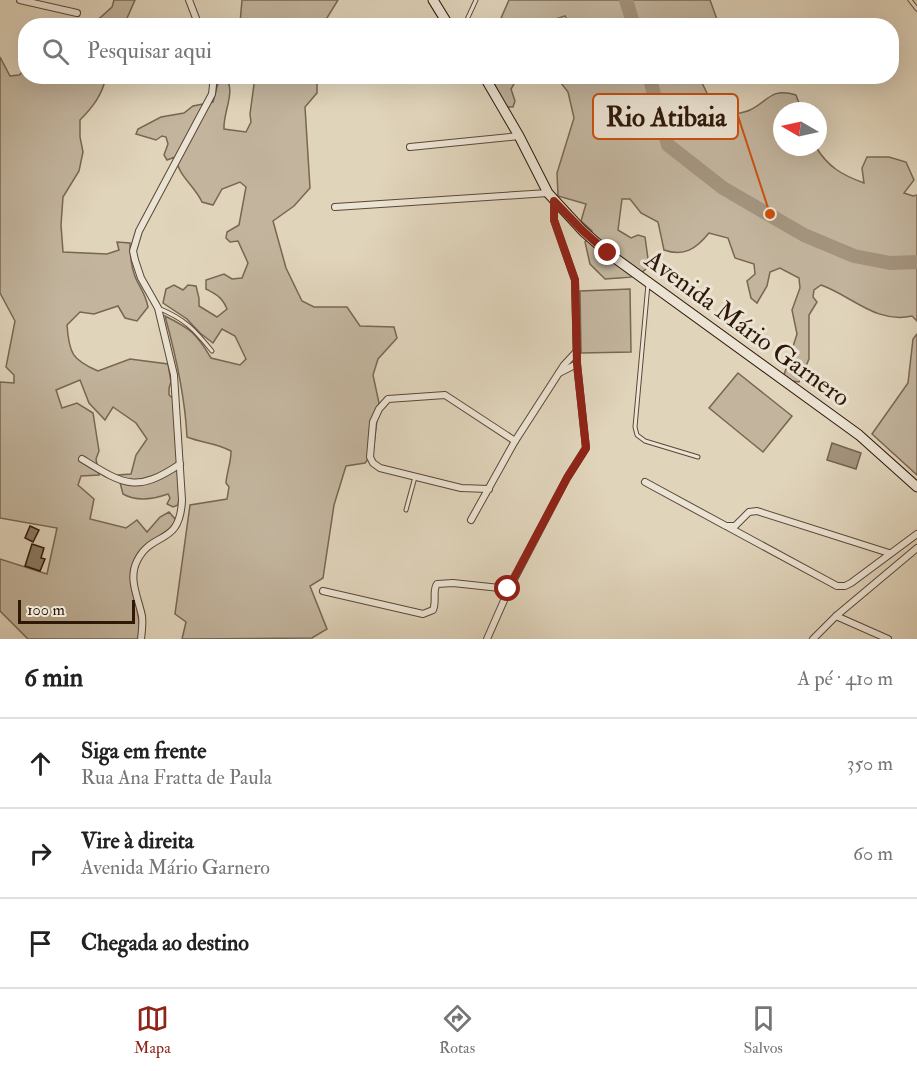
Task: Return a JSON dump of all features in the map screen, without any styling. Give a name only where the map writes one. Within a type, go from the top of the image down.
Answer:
[{"type":"main road","points":[[436,3],[445,18]]},
{"type":"main road","name":"Avenida Mário Garnero","points":[[489,84],[551,197],[583,231],[648,282],[859,435],[917,487]]},
{"type":"street","points":[[20,0],[77,13]]},
{"type":"street","points":[[189,0],[196,18]]},
{"type":"street","points":[[141,639],[143,622],[134,585],[134,569],[140,556],[150,546],[175,529],[180,522],[182,500],[176,387],[158,308],[141,278],[135,260],[134,243],[212,94],[213,84]]},
{"type":"street","points":[[410,147],[519,136]]},
{"type":"street","points":[[335,207],[551,197],[554,220],[575,280],[577,364],[586,448],[567,478],[508,589],[487,639]]},
{"type":"street","points":[[471,520],[515,441],[558,373],[577,351]]},
{"type":"street","points":[[558,373],[577,364]]},
{"type":"street","points":[[489,489],[461,488],[380,468],[373,463],[370,457],[373,422],[379,409],[388,399],[445,394],[515,441]]},
{"type":"street","points":[[82,459],[116,480],[139,483],[164,475],[180,464]]},
{"type":"street","points":[[645,482],[837,586],[851,583],[917,534]]},
{"type":"street","points":[[726,526],[735,525],[748,512],[757,512],[889,553]]},
{"type":"street","points":[[813,639],[836,616],[917,548]]},
{"type":"street","points":[[322,591],[423,614],[434,610],[437,584],[508,589]]},
{"type":"street","points":[[836,616],[888,639]]},
{"type":"lane","points":[[468,18],[476,0]]},
{"type":"lane","points":[[910,0],[917,9]]},
{"type":"lane","points":[[648,282],[635,427],[637,435],[645,441],[698,457]]},
{"type":"lane","points":[[158,308],[177,316],[194,329],[212,351]]},
{"type":"lane","points":[[406,510],[415,477]]},
{"type":"shaded area","points":[[114,0],[135,0],[127,18],[100,18],[112,7]]},
{"type":"shaded area","points":[[242,0],[338,0],[327,18],[240,18]]},
{"type":"shaded area","points":[[509,0],[710,0],[716,18],[566,18],[565,16],[501,18]]},
{"type":"shaded area","points":[[0,57],[10,76],[18,75],[18,84],[104,84],[96,100],[80,120],[83,152],[79,171],[63,197],[61,225],[63,252],[107,254],[119,250],[117,242],[130,243],[133,272],[148,307],[137,321],[125,318],[118,306],[94,314],[80,312],[67,325],[69,342],[77,359],[98,371],[130,359],[168,364],[171,382],[169,395],[174,399],[180,491],[178,505],[173,507],[167,504],[170,498],[168,494],[146,499],[128,497],[123,494],[118,475],[131,474],[136,455],[147,439],[136,423],[113,407],[105,420],[89,403],[80,380],[56,390],[62,408],[77,403],[93,413],[99,451],[96,459],[99,475],[81,476],[78,485],[94,499],[90,519],[126,528],[137,520],[147,532],[160,517],[169,512],[176,520],[168,531],[144,546],[136,557],[132,577],[139,618],[139,639],[28,639],[0,611],[0,559],[47,574],[57,528],[0,518],[0,382],[14,383],[14,375],[6,367],[15,321],[0,293]]},
{"type":"shaded area","points":[[218,84],[229,84],[224,129],[246,132],[251,122],[254,84],[317,84],[317,93],[305,107],[310,188],[294,206],[273,221],[286,268],[302,301],[314,307],[347,307],[360,326],[394,327],[397,338],[378,359],[373,375],[379,403],[373,453],[365,463],[346,466],[334,505],[323,578],[310,586],[327,629],[312,638],[182,639],[186,622],[175,614],[190,505],[227,499],[229,487],[226,483],[231,451],[187,437],[179,376],[165,316],[192,332],[211,358],[240,365],[246,359],[235,336],[222,329],[213,343],[187,319],[163,303],[166,289],[174,285],[183,290],[188,285],[196,286],[199,306],[217,317],[227,309],[219,297],[206,289],[206,280],[224,274],[232,279],[242,278],[248,263],[238,241],[230,242],[226,238],[227,232],[239,225],[246,187],[240,182],[222,189],[213,205],[202,202],[183,176],[175,157],[167,160],[164,155],[168,144],[166,137],[162,136],[156,140],[136,134],[138,129],[161,117],[184,113],[193,106],[213,102]]},
{"type":"shaded area","points":[[494,84],[514,84],[511,89],[515,101],[513,107],[505,107]]},
{"type":"shaded area","points":[[562,84],[702,84],[708,95],[735,114],[756,107],[775,94],[796,95],[799,102],[773,102],[773,156],[822,156],[836,170],[864,183],[862,168],[867,157],[889,157],[906,162],[914,180],[904,193],[917,195],[917,321],[912,316],[887,316],[876,313],[821,285],[814,290],[813,297],[817,302],[809,315],[809,359],[799,382],[792,381],[784,375],[797,334],[792,310],[800,288],[799,278],[780,268],[770,272],[767,286],[757,303],[751,298],[747,281],[755,274],[754,264],[735,258],[728,238],[709,233],[694,247],[684,252],[664,250],[658,222],[641,213],[630,199],[622,199],[618,230],[631,238],[638,235],[645,237],[649,266],[634,276],[605,279],[590,264],[585,242],[592,231],[581,221],[586,204],[558,196],[557,173],[574,118],[568,92]]},
{"type":"shaded area","points":[[630,289],[631,352],[581,353],[580,291]]},
{"type":"shaded area","points":[[917,334],[917,475],[872,434],[908,383],[913,339]]},
{"type":"shaded area","points":[[738,373],[792,416],[763,452],[709,408]]},
{"type":"shaded area","points":[[832,443],[861,453],[856,469],[827,460]]},
{"type":"building","points":[[30,526],[39,530],[33,542],[25,538]]},
{"type":"building","points":[[32,544],[44,548],[41,558],[45,559],[40,571],[25,566]]},
{"type":"waterway","points":[[626,0],[632,18]]},
{"type":"waterway","points":[[651,84],[668,145],[723,188],[804,235],[854,256],[890,263],[917,262]]},
{"type":"place","name":"Rio Atibaia","points":[[770,214]]},
{"type":"route","points":[[508,589],[567,478],[586,448],[577,364],[575,280],[554,220],[554,201],[608,253]]}]
